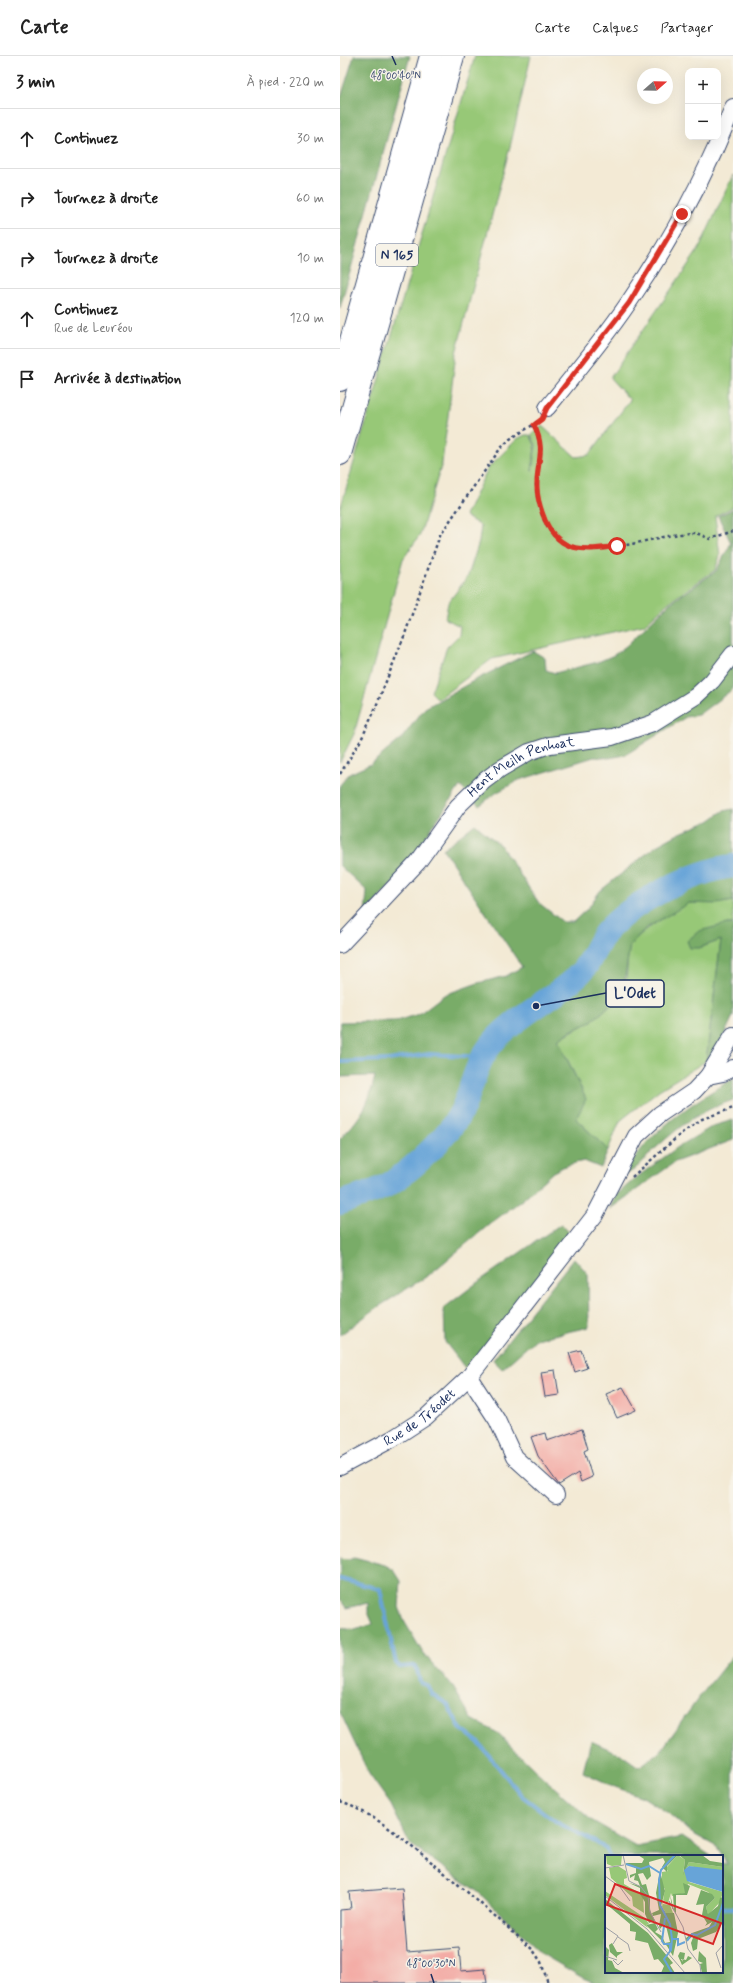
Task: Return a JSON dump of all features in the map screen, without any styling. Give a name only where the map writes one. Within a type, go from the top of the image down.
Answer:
[{"type":"highway","name":"N 165","points":[[340,380],[431,56]]},
{"type":"highway","name":"N 165","points":[[340,454],[453,56]]},
{"type":"street","points":[[547,408],[609,330],[657,258],[711,158],[733,106]]},
{"type":"street","name":"Hent Meilh Penhoat","points":[[344,941],[418,862],[444,822],[458,806],[484,781],[500,769],[529,752],[550,745],[612,737],[664,717],[696,696],[712,681],[733,654]]},
{"type":"street","name":"Rue de Tréodet","points":[[340,1467],[392,1440],[426,1417],[469,1377],[595,1214],[636,1136],[651,1121],[694,1091],[708,1076],[733,1035]]},
{"type":"street","points":[[708,1076],[723,1073],[733,1068]]},
{"type":"street","points":[[469,1377],[497,1420],[514,1457],[556,1495]]},
{"type":"path","points":[[340,774],[361,740],[373,714],[405,634],[440,535],[496,453],[510,439],[542,419],[547,408]]},
{"type":"path","points":[[534,425],[539,435],[542,454],[537,488],[542,512],[552,533],[566,545],[580,549],[596,549],[695,533],[710,539],[733,531]]},
{"type":"path","points":[[629,1179],[684,1131],[702,1119],[733,1108]]},
{"type":"path","points":[[340,1802],[356,1808],[400,1836],[466,1890],[533,1950],[540,1962],[548,1983]]},
{"type":"green space","points":[[354,56],[410,56],[340,308],[340,100]]},
{"type":"green space","points":[[475,56],[531,56],[512,139],[456,353],[442,463],[420,535],[403,559],[354,734],[340,762],[340,509]]},
{"type":"green space","points":[[733,175],[733,507],[715,516],[720,556],[715,570],[668,603],[644,625],[492,659],[438,699],[431,692],[447,647],[459,635],[460,626],[445,619],[448,603],[468,576],[479,542],[481,526],[465,516],[488,468],[517,439],[525,435],[530,435],[535,445],[532,471],[536,445],[531,435],[542,426],[576,457],[589,455],[630,400],[610,378],[699,249]]},
{"type":"green space","points":[[733,509],[733,689],[698,715],[686,717],[625,755],[609,758],[594,757],[519,780],[496,793],[479,806],[460,786],[398,878],[365,913],[367,891],[340,866],[340,785],[349,774],[371,764],[401,739],[425,708],[475,680],[533,651],[545,658],[546,670],[555,673],[598,662],[614,655],[626,646],[669,604],[716,571],[731,543],[718,516]]},
{"type":"green space","points":[[733,809],[733,901],[717,904],[689,903],[645,929],[630,945],[623,989],[604,1011],[589,1023],[571,1031],[558,1040],[586,1099],[576,1119],[608,1150],[601,1168],[584,1161],[567,1165],[553,1172],[522,1200],[491,1223],[429,1275],[378,1307],[340,1335],[340,1139],[363,1111],[370,1096],[375,1076],[340,1077],[340,1022],[396,1021],[419,1014],[444,995],[478,983],[506,976],[522,967],[443,849],[475,824],[501,846],[539,903],[563,922],[573,922],[588,908],[600,891],[656,846],[678,834],[709,821],[723,811]]},
{"type":"green space","points":[[733,901],[733,924],[727,924],[699,948],[721,940],[706,1061],[659,1090],[620,1121],[608,1150],[576,1119],[582,1090],[558,1040],[600,1014],[615,999],[622,990],[626,979],[630,945],[648,928],[690,903],[717,903]]},
{"type":"green space","points":[[727,924],[733,924],[733,1016],[721,1042],[706,1061],[721,940],[699,948],[690,948],[687,941],[699,931]]},
{"type":"green space","points":[[733,1079],[733,1100],[701,1114],[683,1125],[653,1150],[635,1169],[627,1174],[624,1173],[646,1144],[672,1119]]},
{"type":"green space","points":[[733,1120],[733,1140],[675,1162],[610,1209],[615,1196],[637,1177],[678,1147],[713,1126]]},
{"type":"green space","points":[[561,1224],[570,1233],[482,1352],[465,1368],[445,1342],[444,1308],[478,1282]]},
{"type":"green space","points":[[574,1258],[588,1274],[589,1327],[536,1339],[502,1369],[493,1360]]},
{"type":"green space","points":[[354,1557],[385,1565],[394,1570],[401,1581],[399,1607],[404,1621],[423,1653],[453,1687],[472,1719],[496,1732],[536,1771],[591,1820],[636,1846],[682,1837],[709,1855],[605,1855],[605,1973],[723,1973],[723,1863],[728,1864],[723,1855],[717,1847],[690,1832],[668,1813],[643,1797],[615,1787],[583,1772],[591,1741],[622,1755],[639,1767],[660,1752],[697,1700],[733,1655],[733,1983],[595,1983],[583,1978],[542,1954],[478,1892],[410,1844],[391,1805],[369,1774],[340,1712],[340,1628],[355,1630],[373,1624],[368,1612],[368,1603],[346,1608],[340,1599],[340,1558],[350,1559]]},
{"type":"building","points":[[581,1350],[587,1368],[575,1372],[569,1353]]},
{"type":"building","points":[[555,1370],[559,1395],[545,1397],[541,1372]]},
{"type":"building","points":[[623,1387],[636,1410],[617,1418],[606,1394]]},
{"type":"building","points":[[582,1429],[588,1449],[584,1451],[592,1477],[581,1482],[578,1473],[559,1485],[538,1456],[531,1437],[545,1433],[547,1441]]},
{"type":"building","points":[[402,1888],[407,1952],[459,1948],[461,1971],[485,1969],[487,1983],[340,1983],[340,1910],[351,1909],[349,1892]]},
{"type":"waterway","points":[[340,1203],[372,1192],[391,1183],[411,1168],[432,1149],[450,1128],[463,1108],[479,1065],[488,1048],[504,1031],[556,993],[581,972],[589,962],[606,932],[617,921],[647,899],[683,881],[700,874],[733,866]]},
{"type":"waterway","points":[[340,1062],[388,1060],[429,1054],[484,1057]]},
{"type":"waterway","points":[[340,1579],[380,1589],[396,1663],[400,1667],[414,1666],[417,1670],[420,1682],[428,1686],[432,1694],[447,1704],[461,1729],[478,1742],[522,1796],[558,1823],[606,1849],[609,1855]]},
{"type":"waterway","points":[[723,1908],[733,1908]]},
{"type":"place","name":"L'Odet","points":[[536,1006]]},
{"type":"route","points":[[617,546],[596,549],[580,549],[566,545],[558,540],[552,533],[542,512],[538,498],[537,478],[542,454],[539,435],[534,425],[542,419],[547,408],[581,367],[629,303],[682,214]]}]
